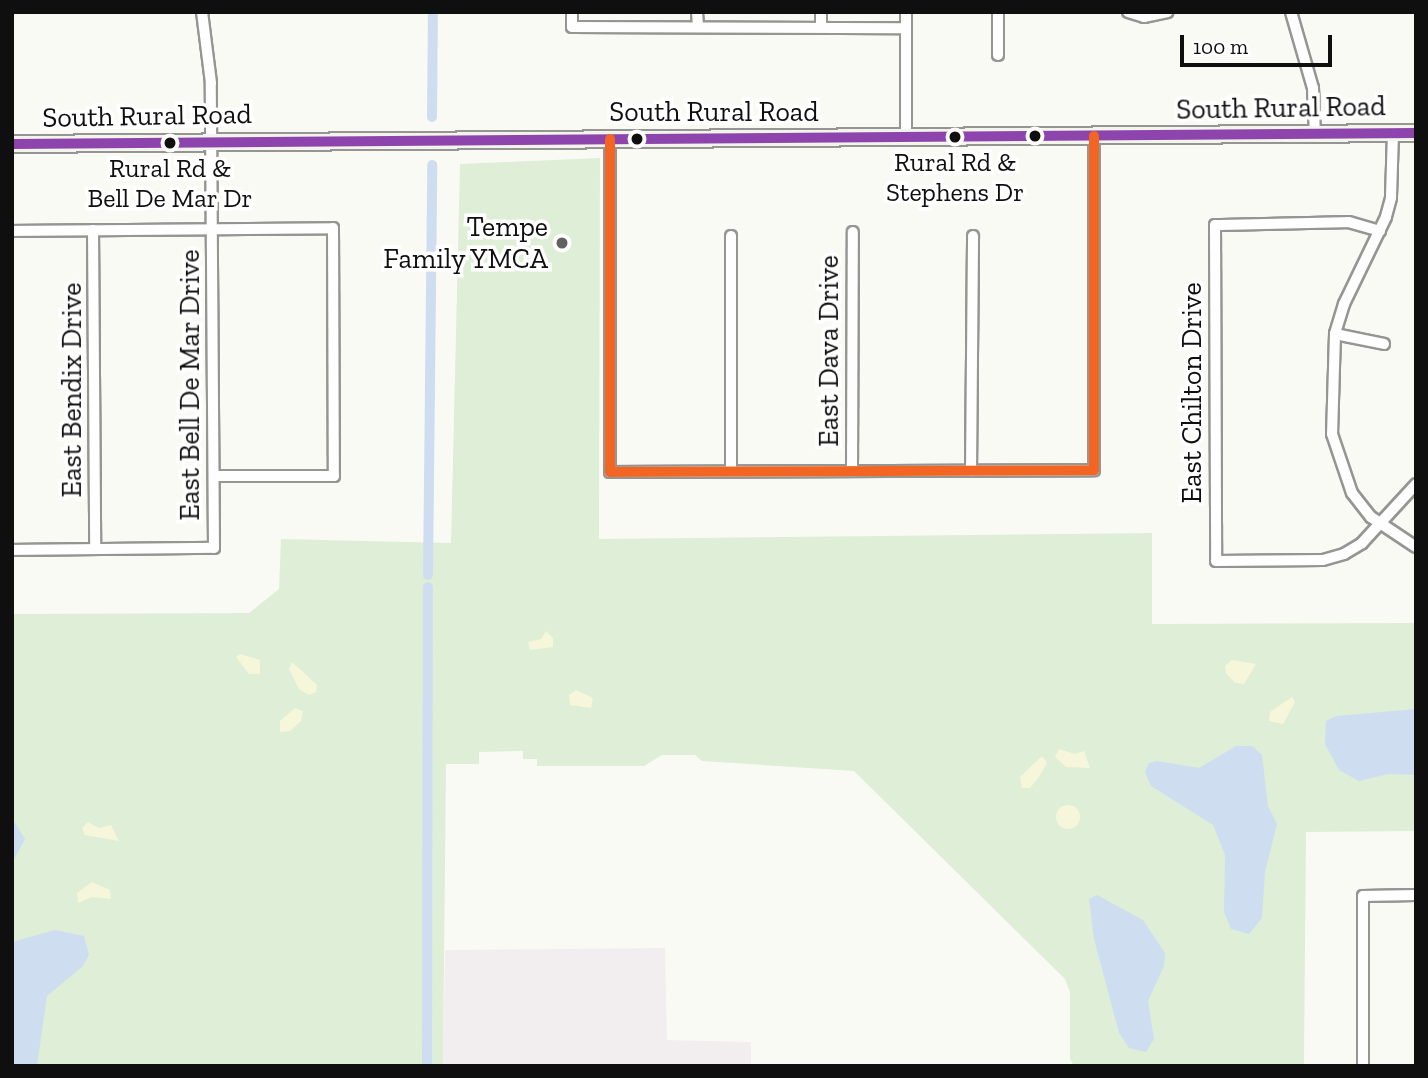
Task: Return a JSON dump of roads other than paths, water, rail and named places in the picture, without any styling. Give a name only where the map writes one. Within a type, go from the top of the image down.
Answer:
[{"type":"main road","name":"South Rural Road","points":[[12,144],[1416,133]]},
{"type":"street","name":"East Bell De Mar Drive","points":[[96,549],[214,548],[212,142],[210,61],[202,12]]},
{"type":"street","points":[[572,12],[572,27],[906,28]]},
{"type":"street","points":[[697,12],[698,27]]},
{"type":"street","points":[[821,12],[821,27]]},
{"type":"street","points":[[906,12],[906,136]]},
{"type":"street","points":[[998,12],[998,55]]},
{"type":"street","points":[[1128,12],[1144,17],[1167,12]]},
{"type":"street","points":[[1291,12],[1313,88],[1315,135]]},
{"type":"street","points":[[1393,133],[1391,198],[1380,231],[1344,304],[1335,334],[1332,434],[1338,462],[1352,494],[1380,524],[1416,547]]},
{"type":"street","points":[[610,139],[610,472],[971,471],[1094,470],[1094,136]]},
{"type":"street","name":"East Chilton Drive","points":[[1380,231],[1348,222],[1214,225],[1216,561],[1323,560],[1362,543],[1380,524]]},
{"type":"street","points":[[12,231],[332,228],[334,476],[214,476]]},
{"type":"street","name":"East Bendix Drive","points":[[93,230],[96,549]]},
{"type":"street","name":"East Dava Drive","points":[[852,471],[853,232]]},
{"type":"street","points":[[731,236],[731,471]]},
{"type":"street","points":[[971,471],[973,236]]},
{"type":"street","points":[[1335,334],[1384,344]]},
{"type":"street","points":[[1380,524],[1416,484]]},
{"type":"street","points":[[12,550],[96,549]]},
{"type":"street","points":[[1363,1066],[1363,896],[1416,895]]},
{"type":"water","points":[[1416,709],[1416,775],[1388,774],[1359,781],[1339,770],[1325,744],[1326,721],[1336,716]]},
{"type":"water","points":[[1236,746],[1252,746],[1262,755],[1268,806],[1277,824],[1265,872],[1262,918],[1249,934],[1231,929],[1224,912],[1225,855],[1213,825],[1151,786],[1145,772],[1149,763],[1157,761],[1199,768]]},
{"type":"water","points":[[12,818],[25,839],[12,863]]},
{"type":"water","points":[[1097,895],[1143,920],[1165,953],[1164,966],[1148,1001],[1154,1039],[1146,1052],[1129,1048],[1119,1033],[1094,939],[1089,899]]},
{"type":"water","points":[[55,930],[84,936],[89,955],[83,966],[47,996],[37,1066],[12,1066],[12,942]]},
{"type":"waterway","points":[[432,117],[433,12]]},
{"type":"waterway","points":[[428,575],[432,165]]},
{"type":"waterway","points":[[427,1066],[428,587]]},
{"type":"place","name":"Rural Rd & Stephens Dr","points":[[955,137]]},
{"type":"place","name":"Rural Rd & Bell De Mar Dr","points":[[170,143]]},
{"type":"place","name":"Tempe Family YMCA","points":[[562,243]]}]
